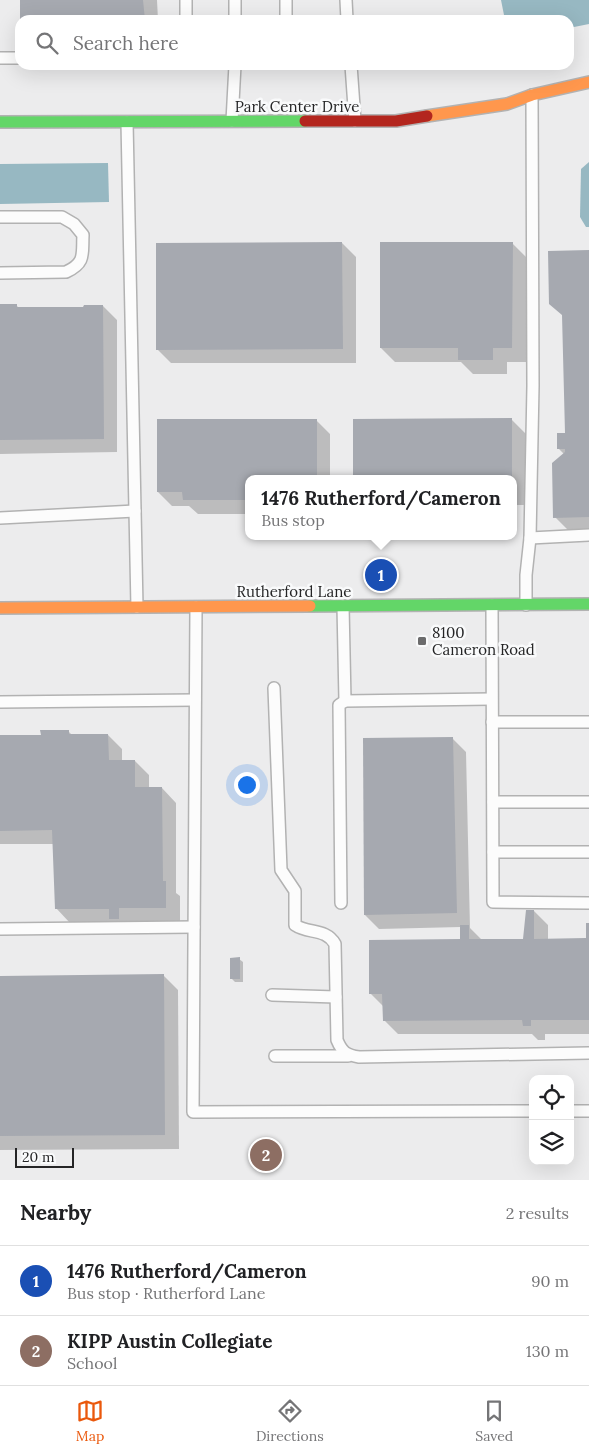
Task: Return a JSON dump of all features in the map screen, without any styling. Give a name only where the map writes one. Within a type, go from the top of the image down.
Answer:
[{"type":"street","name":"Park Center Drive","points":[[0,122],[405,120],[506,104],[532,95],[589,82]]},
{"type":"street","name":"Rutherford Lane","points":[[0,608],[589,604]]},
{"type":"lane","points":[[186,0],[186,15]]},
{"type":"lane","points":[[235,0],[235,15]]},
{"type":"lane","points":[[286,0],[286,15]]},
{"type":"lane","points":[[346,0],[347,15]]},
{"type":"lane","points":[[0,58],[15,58]]},
{"type":"lane","points":[[232,122],[235,70]]},
{"type":"lane","points":[[351,70],[355,121]]},
{"type":"lane","points":[[526,605],[526,575],[530,538],[532,95]]},
{"type":"lane","points":[[128,122],[137,607]]},
{"type":"lane","points":[[0,217],[62,217],[74,224],[83,235],[82,261],[76,268],[66,272],[0,273]]},
{"type":"lane","points":[[0,518],[135,512]]},
{"type":"lane","points":[[530,538],[589,536]]},
{"type":"lane","points":[[492,605],[493,902],[589,903]]},
{"type":"lane","points":[[344,606],[345,701]]},
{"type":"lane","points":[[196,607],[193,1112],[529,1111]]},
{"type":"lane","points":[[274,688],[281,870],[296,891],[295,925],[302,930],[319,931],[332,938],[335,944],[337,1040],[342,1050],[348,1056]]},
{"type":"lane","points":[[341,903],[339,705],[345,701],[491,699]]},
{"type":"lane","points":[[0,702],[195,700]]},
{"type":"lane","points":[[492,722],[589,722]]},
{"type":"lane","points":[[493,802],[589,802]]},
{"type":"lane","points":[[493,852],[589,852]]},
{"type":"lane","points":[[0,929],[194,927]]},
{"type":"lane","points":[[272,995],[336,996]]},
{"type":"lane","points":[[274,1056],[589,1053]]},
{"type":"lane","points":[[574,1111],[589,1111]]},
{"type":"water","points":[[501,0],[589,0],[589,24],[574,27],[574,15],[504,15]]},
{"type":"water","points":[[589,162],[589,227],[586,227],[580,217],[581,169]]},
{"type":"water","points":[[108,163],[109,202],[0,204],[0,164]]},
{"type":"building","points":[[20,0],[143,0],[144,15],[20,15]]},
{"type":"building","points":[[342,242],[343,349],[156,350],[156,243]]},
{"type":"building","points":[[380,242],[513,242],[512,348],[493,348],[493,360],[458,360],[458,348],[380,348]]},
{"type":"building","points":[[589,250],[589,517],[553,518],[552,463],[565,452],[565,449],[557,449],[557,433],[565,433],[562,315],[549,304],[548,251]]},
{"type":"building","points":[[0,304],[17,304],[17,307],[83,307],[84,305],[103,305],[104,439],[0,440]]},
{"type":"building","points":[[512,418],[512,475],[353,475],[353,419]]},
{"type":"building","points":[[157,419],[317,419],[317,475],[245,475],[245,500],[183,500],[182,492],[157,492]]},
{"type":"building","points":[[40,730],[69,730],[69,734],[108,734],[109,760],[135,760],[135,787],[162,787],[163,881],[166,881],[166,908],[119,908],[119,919],[109,919],[109,909],[55,909],[52,830],[0,831],[0,735],[41,735]]},
{"type":"building","points":[[453,737],[457,913],[364,915],[363,738]]},
{"type":"building","points":[[526,910],[534,910],[534,939],[586,938],[586,923],[589,923],[589,1020],[531,1020],[531,1026],[523,1026],[522,1020],[383,1021],[382,994],[369,994],[369,940],[460,939],[460,925],[469,925],[469,939],[523,939]]},
{"type":"building","points":[[240,957],[240,979],[230,979],[230,958]]},
{"type":"building","points":[[164,974],[165,1135],[0,1136],[0,976]]},
{"type":"traffic: fast","points":[[0,122],[305,121]]},
{"type":"traffic: fast","points":[[310,606],[589,604]]},
{"type":"traffic: slow","points":[[427,116],[507,104],[532,95],[589,82]]},
{"type":"traffic: slow","points":[[0,608],[310,606]]},
{"type":"traffic: jam","points":[[305,121],[396,121],[427,116]]},
{"type":"place","name":"1476 Rutherford/Cameron","points":[[381,575]]},
{"type":"place","name":"8100 Cameron Road","points":[[422,641]]},
{"type":"place","name":"KIPP Austin Collegiate","points":[[266,1155]]}]
